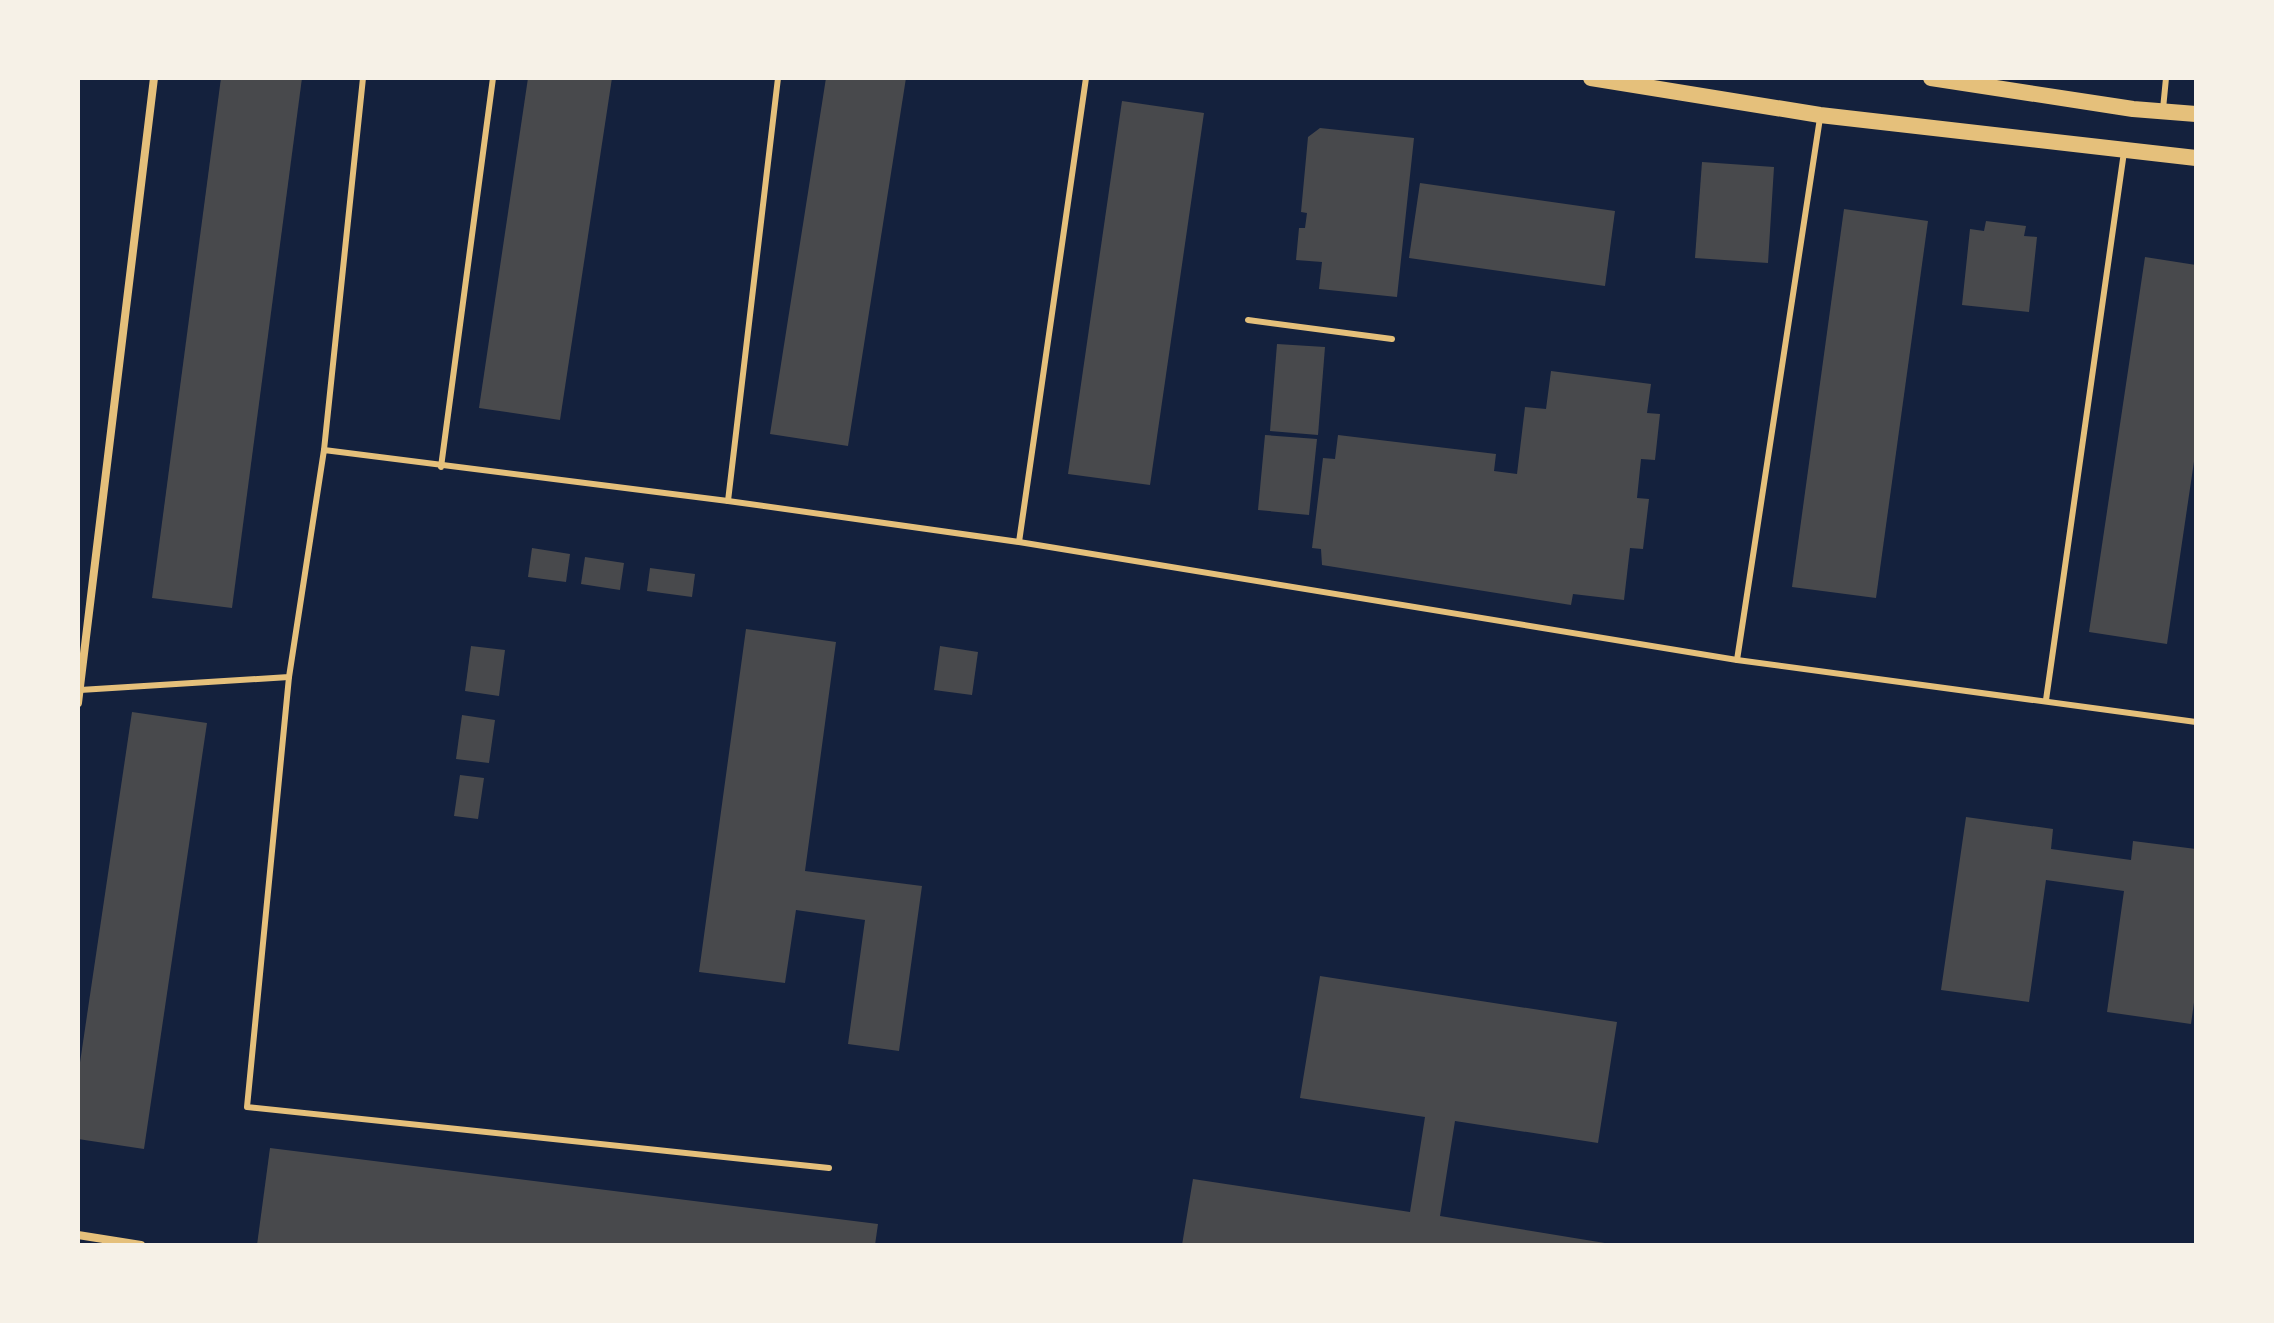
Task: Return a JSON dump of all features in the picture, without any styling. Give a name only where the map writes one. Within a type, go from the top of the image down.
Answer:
[{"type":"main road","points":[[1591,78],[1820,115],[2196,158]]},
{"type":"main road","points":[[1931,78],[2133,109],[2196,114]]},
{"type":"street","points":[[78,703],[154,78]]},
{"type":"street","points":[[78,1235],[141,1245]]},
{"type":"lane","points":[[363,78],[324,450],[289,677],[247,1107],[829,1168]]},
{"type":"lane","points":[[441,467],[493,78]]},
{"type":"lane","points":[[728,501],[778,78]]},
{"type":"lane","points":[[1019,542],[1086,78]]},
{"type":"lane","points":[[2163,109],[2166,78]]},
{"type":"lane","points":[[1737,660],[1820,115]]},
{"type":"lane","points":[[2046,700],[2124,148]]},
{"type":"lane","points":[[1248,320],[1392,339]]},
{"type":"lane","points":[[324,450],[728,501],[1019,542],[1737,660],[2196,722]]},
{"type":"lane","points":[[79,688],[289,677]]},
{"type":"building","points":[[221,78],[302,78],[232,608],[152,598]]},
{"type":"building","points":[[528,78],[612,78],[560,420],[479,408]]},
{"type":"building","points":[[826,78],[906,78],[848,446],[770,434]]},
{"type":"building","points":[[1122,101],[1204,113],[1150,485],[1068,474]]},
{"type":"building","points":[[1320,128],[1414,138],[1397,297],[1319,289],[1322,262],[1296,260],[1299,228],[1305,228],[1307,213],[1301,212],[1308,137]]},
{"type":"building","points":[[1702,162],[1774,167],[1768,263],[1695,258]]},
{"type":"building","points":[[1420,183],[1615,211],[1605,286],[1409,258]]},
{"type":"building","points":[[1844,209],[1928,221],[1876,598],[1792,587]]},
{"type":"building","points":[[1986,221],[2026,226],[2024,236],[2037,237],[2029,312],[1962,305],[1970,229],[1984,231]]},
{"type":"building","points":[[2145,257],[2196,265],[2196,448],[2167,644],[2089,632]]},
{"type":"building","points":[[1277,344],[1325,347],[1318,435],[1270,431]]},
{"type":"building","points":[[1551,371],[1651,384],[1647,413],[1660,414],[1655,460],[1641,459],[1637,498],[1649,499],[1643,549],[1630,548],[1624,600],[1573,594],[1571,605],[1322,565],[1321,549],[1312,548],[1323,458],[1335,459],[1338,435],[1496,454],[1494,471],[1517,474],[1525,407],[1546,409]]},
{"type":"building","points":[[1265,435],[1317,439],[1309,515],[1258,510]]},
{"type":"building","points":[[532,548],[570,554],[566,582],[528,577]]},
{"type":"building","points":[[585,557],[624,563],[620,590],[581,584]]},
{"type":"building","points":[[650,568],[695,574],[692,597],[647,591]]},
{"type":"building","points":[[746,629],[836,642],[805,871],[922,886],[899,1051],[848,1044],[865,920],[796,910],[785,983],[699,972]]},
{"type":"building","points":[[471,646],[505,650],[499,696],[465,691]]},
{"type":"building","points":[[940,646],[978,652],[972,695],[934,690]]},
{"type":"building","points":[[132,712],[207,723],[144,1149],[78,1139],[78,1076]]},
{"type":"building","points":[[462,715],[495,720],[489,763],[456,759]]},
{"type":"building","points":[[460,775],[484,778],[478,819],[454,816]]},
{"type":"building","points":[[1966,817],[2053,829],[2051,849],[2131,860],[2133,841],[2196,849],[2196,988],[2191,1024],[2107,1012],[2124,891],[2046,880],[2029,1002],[1941,990]]},
{"type":"building","points":[[1320,976],[1617,1022],[1598,1143],[1455,1121],[1440,1216],[1617,1245],[1182,1245],[1193,1179],[1410,1212],[1425,1117],[1300,1098]]},
{"type":"building","points":[[270,1148],[878,1224],[875,1245],[257,1245]]}]
